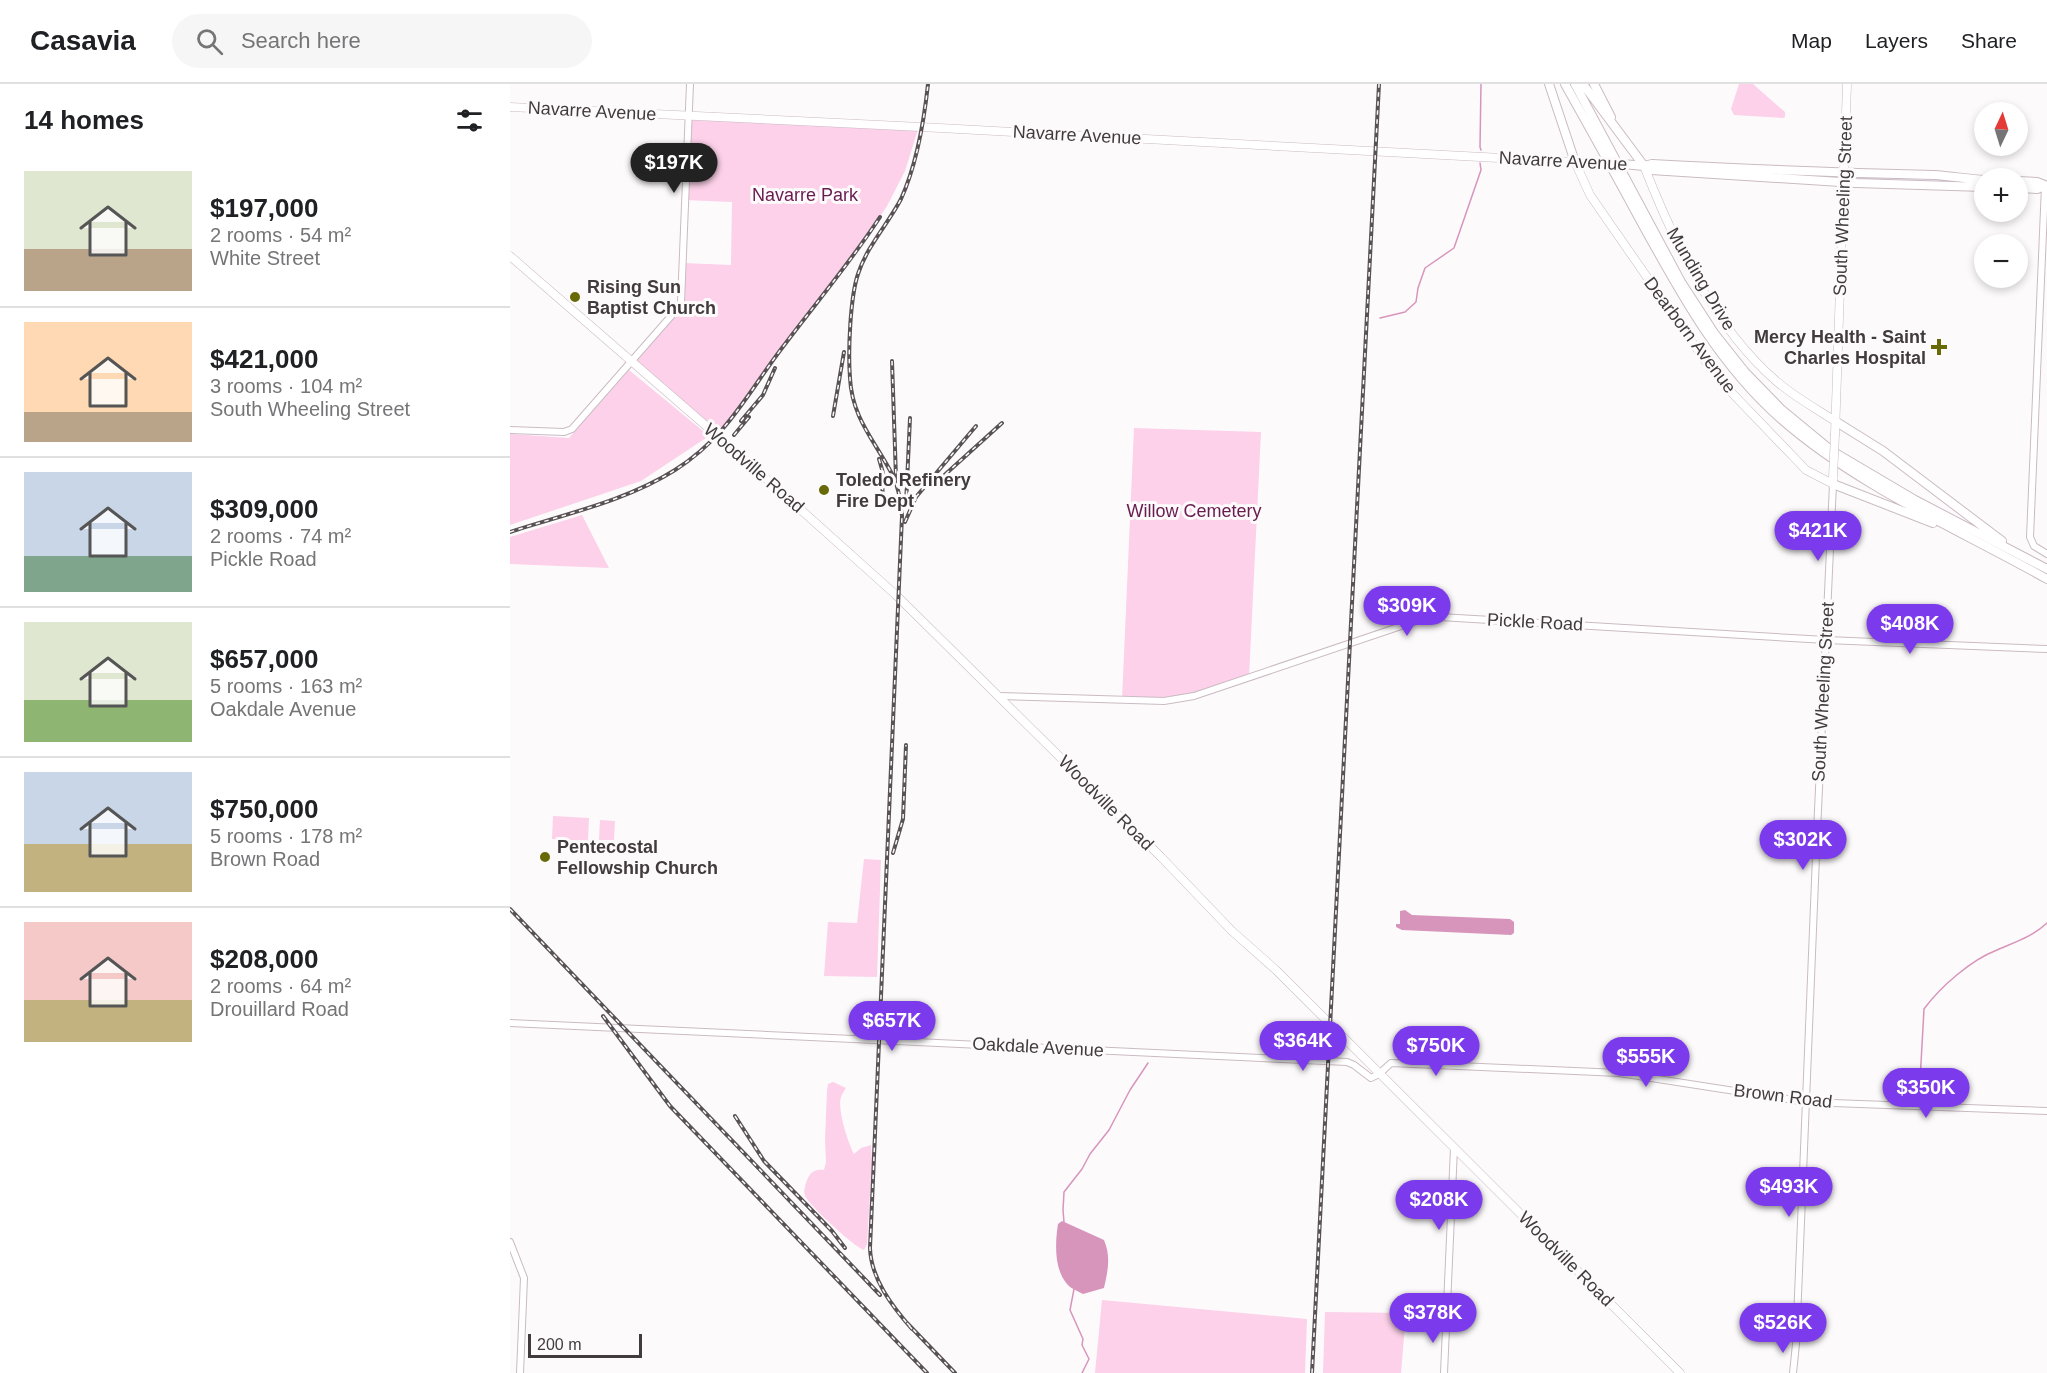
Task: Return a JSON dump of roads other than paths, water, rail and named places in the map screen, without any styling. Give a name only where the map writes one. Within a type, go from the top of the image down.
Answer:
[{"type":"highway","points":[[1549,84],[1575,162]]},
{"type":"highway","points":[[1565,84],[1674,282],[1702,328],[1737,374],[1778,417],[1831,459],[1965,536],[2047,579]]},
{"type":"highway","points":[[1575,84],[1681,282],[1714,333],[1745,372],[1781,409],[1832,451],[1915,500],[2047,569]]},
{"type":"highway","points":[[1583,84],[1644,166]]},
{"type":"highway","points":[[1594,84],[1609,110],[1613,123]]},
{"type":"highway","name":"Navarre Avenue","points":[[1575,162],[1644,166],[1652,164],[1712,166],[1843,177],[1901,185],[1974,184]]},
{"type":"highway","name":"Navarre Avenue","points":[[1644,166],[1651,170],[1701,173],[1956,177],[1974,182]]},
{"type":"highway","points":[[1670,171],[1672,168],[1698,169],[1712,166]]},
{"type":"highway","points":[[1701,173],[1724,171],[1726,167]]},
{"type":"highway","points":[[1901,185],[1914,181],[1954,182],[1956,177]]},
{"type":"highway","points":[[2028,182],[2046,186]]},
{"type":"highway","points":[[2028,189],[2046,186]]},
{"type":"highway","points":[[1835,421],[1874,445],[2000,540],[2032,561]]},
{"type":"highway","points":[[1833,481],[1965,536]]},
{"type":"main road","name":"South Wheeling Street","points":[[1833,481],[1847,84]]},
{"type":"main road","name":"Navarre Avenue","points":[[510,107],[1575,162]]},
{"type":"main road","name":"Dearborn Avenue","points":[[1575,162],[1590,195],[1708,365],[1806,470],[1833,481]]},
{"type":"main road","name":"Munding Drive","points":[[1644,166],[1668,225],[1709,298],[1732,332],[1760,366],[1776,381],[1835,421]]},
{"type":"main road","name":"Woodville Road","points":[[510,256],[871,572],[999,696],[1232,931],[1272,966],[1680,1373]]},
{"type":"street","points":[[510,430],[569,431],[676,311],[681,302],[690,84]]},
{"type":"street","points":[[2046,186],[2030,531],[2032,543],[2047,554]]},
{"type":"street","points":[[2038,337],[2047,338]]},
{"type":"street","name":"South Wheeling Street","points":[[1793,1373],[1797,1335],[1816,832],[1833,481]]},
{"type":"street","name":"Pickle Road","points":[[999,696],[1178,700],[1419,620],[1437,617],[1826,640],[2047,649]]},
{"type":"street","name":"Oakdale Avenue","points":[[510,1023],[1351,1062],[1371,1078],[1379,1074]]},
{"type":"street","name":"Brown Road","points":[[1379,1074],[1391,1064],[1397,1063],[1607,1072],[1673,1080],[1806,1102],[2047,1111]]},
{"type":"street","points":[[1444,1373],[1454,1148]]},
{"type":"street","points":[[510,1242],[524,1278],[520,1373]]},
{"type":"waterway","points":[[1481,84],[1481,150]]},
{"type":"waterway","points":[[1380,318],[1405,312],[1416,302],[1425,268],[1454,248],[1481,170],[1480,163]]},
{"type":"waterway","points":[[1919,1099],[1924,1009],[1947,983],[1977,960],[2029,936],[2047,923]]},
{"type":"waterway","points":[[1064,1222],[1064,1192],[1109,1130],[1130,1090],[1148,1063]]},
{"type":"waterway","points":[[1074,1289],[1070,1310],[1089,1359],[1082,1373]]},
{"type":"railway","points":[[912,1329],[897,1311],[878,1281],[870,1248],[902,516],[893,476],[855,406],[849,354],[855,284],[867,254],[907,186],[919,142],[928,84]]},
{"type":"railway","points":[[1312,1373],[1379,84]]},
{"type":"railway","points":[[510,532],[595,506],[636,490],[656,481],[693,457],[735,414],[880,217]]},
{"type":"railway","points":[[833,416],[844,352]]},
{"type":"railway","points":[[892,361],[896,478]]},
{"type":"railway","points":[[741,421],[763,395],[775,368]]},
{"type":"railway","points":[[734,435],[749,417]]},
{"type":"railway","points":[[906,504],[910,418]]},
{"type":"railway","points":[[939,480],[1002,423]]},
{"type":"railway","points":[[905,522],[916,497],[976,426]]},
{"type":"railway","points":[[879,459],[883,473],[882,507]]},
{"type":"railway","points":[[893,853],[903,819],[906,745]]},
{"type":"railway","points":[[510,909],[880,1295]]},
{"type":"railway","points":[[603,1016],[670,1106],[927,1373]]},
{"type":"railway","points":[[735,1116],[764,1161],[832,1231],[845,1248]]},
{"type":"railway","points":[[907,1323],[955,1373]]},
{"type":"place","name":"Rising Sun Baptist Church","points":[[575,297]]},
{"type":"place","name":"Mercy Health - Saint Charles Hospital","points":[[1939,347]]},
{"type":"place","name":"Toledo Refinery Fire Dept","points":[[824,490]]},
{"type":"place","name":"Pentecostal Fellowship Church","points":[[545,857]]},
{"type":"park label","name":"Navarre Park","points":[[805,195]]},
{"type":"park label","name":"Willow Cemetery","points":[[1194,511]]}]
